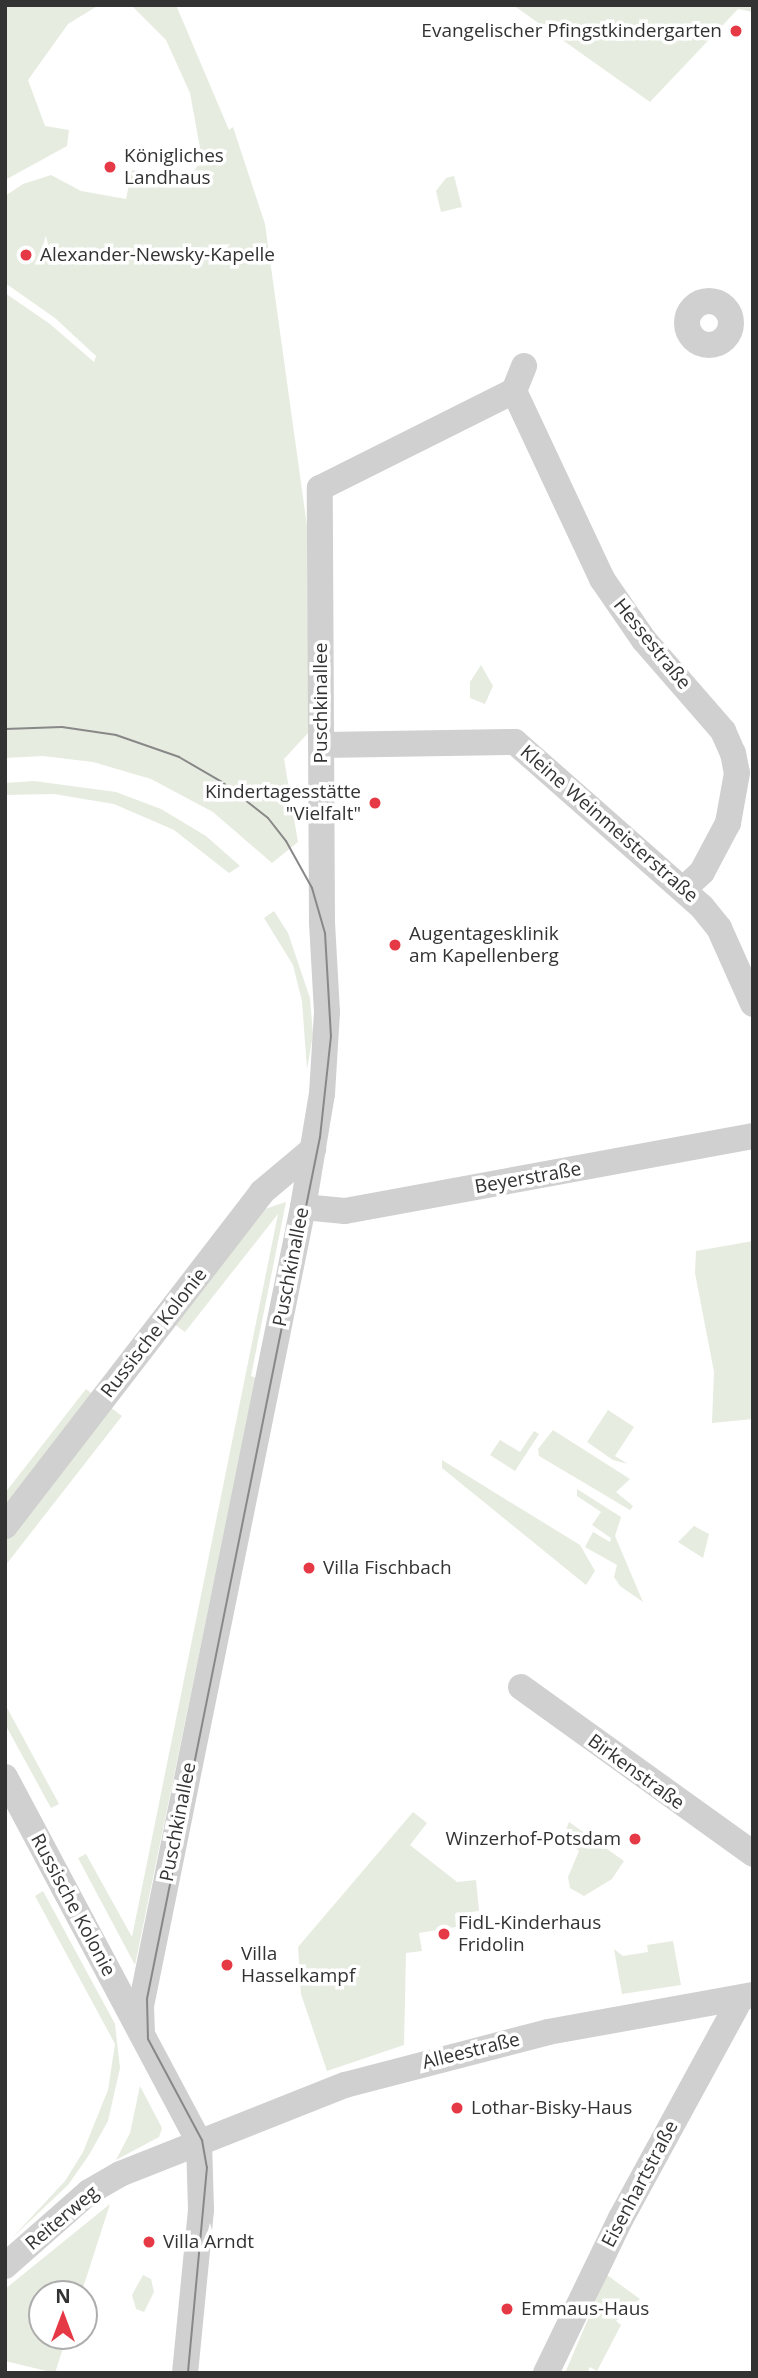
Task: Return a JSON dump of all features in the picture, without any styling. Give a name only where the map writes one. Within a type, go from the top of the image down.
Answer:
[{"type":"street","points":[[514,391],[524,366]]},
{"type":"street","name":"Puschkinallee","points":[[142,2034],[141,2006],[303,1207],[327,1035],[320,488],[514,391]]},
{"type":"street","name":"Hessestraße","points":[[514,391],[602,579],[645,639],[723,731],[733,754],[737,773],[728,823],[702,872],[683,890]]},
{"type":"street","name":"Kleine Weinmeisterstraße","points":[[322,746],[516,741],[683,890],[719,928],[753,1004]]},
{"type":"street","name":"Beyerstraße","points":[[303,1207],[345,1211],[753,1136]]},
{"type":"street","name":"Russische Kolonie","points":[[5,1526],[262,1192],[313,1149]]},
{"type":"street","name":"Birkenstraße","points":[[521,1687],[753,1854]]},
{"type":"street","name":"Russische Kolonie","points":[[5,1777],[199,2142]]},
{"type":"street","name":"Alleestraße","points":[[199,2142],[341,2087],[434,2059],[594,2022],[747,1997]]},
{"type":"street","name":"Eisenhartstraße","points":[[546,2373],[621,2218],[747,1997]]},
{"type":"street","points":[[185,2373],[201,2210],[203,2170],[199,2142]]},
{"type":"street","name":"Reiterweg","points":[[5,2266],[89,2192],[199,2142]]},
{"type":"shaded area","points":[[5,5],[99,5],[68,24],[28,80],[45,126],[69,130],[67,146],[5,180]]},
{"type":"shaded area","points":[[131,5],[176,5],[229,130],[233,127],[265,224],[307,526],[309,732],[284,759],[298,842],[272,863],[213,812],[151,779],[93,762],[43,756],[5,758],[5,293],[50,324],[94,362],[96,356],[55,318],[5,283],[5,196],[23,184],[51,175],[81,191],[126,199],[132,170],[170,176],[194,171],[202,159],[190,93],[166,40]]},
{"type":"shaded area","points":[[513,5],[753,5],[753,12],[738,9],[650,102]]},
{"type":"shaded area","points":[[454,176],[462,207],[441,212],[436,191],[446,178]]},
{"type":"shaded area","points":[[481,665],[493,686],[485,704],[470,698],[470,682]]},
{"type":"shaded area","points":[[34,781],[116,792],[161,809],[206,836],[240,866],[229,873],[174,830],[114,804],[54,794],[5,795],[5,783]]},
{"type":"shaded area","points":[[274,911],[288,933],[310,998],[313,1035],[307,1069],[302,1001],[293,965],[264,918]]},
{"type":"shaded area","points":[[286,1202],[251,1376],[256,1378],[135,1965],[78,1858],[86,1854],[132,1937],[278,1214],[185,1332],[174,1324],[262,1210]]},
{"type":"shaded area","points":[[753,1241],[753,1419],[712,1423],[714,1372],[695,1273],[696,1251]]},
{"type":"shaded area","points":[[86,1389],[96,1397],[5,1516],[5,1493]]},
{"type":"shaded area","points":[[110,1407],[122,1416],[5,1566],[5,1541]]},
{"type":"shaded area","points":[[608,1410],[634,1427],[615,1456],[628,1464],[613,1460],[587,1442]]},
{"type":"shaded area","points":[[553,1430],[630,1479],[616,1492],[633,1506],[630,1510],[539,1456],[538,1449]]},
{"type":"shaded area","points":[[534,1431],[539,1434],[515,1471],[490,1455],[500,1440],[520,1452]]},
{"type":"shaded area","points":[[442,1460],[580,1545],[595,1571],[586,1585],[442,1468]]},
{"type":"shaded area","points":[[577,1489],[621,1517],[615,1536],[643,1602],[620,1586],[614,1577],[617,1565],[585,1547],[593,1532],[610,1542],[611,1538],[592,1525],[601,1512],[577,1496]]},
{"type":"shaded area","points":[[694,1526],[709,1534],[703,1558],[678,1542]]},
{"type":"shaded area","points":[[5,1704],[59,1804],[51,1808],[5,1724]]},
{"type":"shaded area","points":[[413,1812],[427,1823],[410,1845],[457,1882],[476,1880],[479,1911],[455,1914],[456,1927],[419,1933],[422,1951],[406,1953],[404,2045],[327,2071],[301,1994],[298,1947]]},
{"type":"shaded area","points":[[569,1822],[624,1861],[612,1879],[584,1896],[570,1888],[568,1877],[579,1851],[563,1838]]},
{"type":"shaded area","points":[[43,1891],[115,2024],[120,2068],[108,2121],[89,2155],[68,2185],[12,2238],[65,2181],[83,2152],[108,2090],[115,2044],[35,1896]]},
{"type":"shaded area","points":[[673,1941],[681,1985],[622,1994],[614,1949],[623,1956],[648,1952],[647,1945]]},
{"type":"shaded area","points":[[140,2086],[162,2128],[159,2137],[116,2160],[130,2133]]},
{"type":"shaded area","points":[[110,2204],[86,2280],[28,2280],[28,2350],[62,2350],[55,2373],[5,2361],[5,2289]]},
{"type":"shaded area","points":[[143,2275],[151,2279],[154,2292],[144,2312],[136,2309],[132,2295]]},
{"type":"shaded area","points":[[607,2275],[640,2299],[616,2321],[621,2325],[597,2371],[590,2367],[587,2373],[565,2373]]},
{"type":"tram line","points":[[5,729],[62,727],[116,735],[179,757],[222,782],[268,818],[286,841],[312,888],[325,933],[331,1036],[320,1137],[147,1999],[148,2039],[202,2140],[207,2167],[188,2373]]},
{"type":"place","name":"Evangelischer Pfingstkindergarten","points":[[736,31]]},
{"type":"place","name":"Königliches Landhaus","points":[[110,167]]},
{"type":"place","name":"Alexander-Newsky-Kapelle","points":[[26,255]]},
{"type":"place","name":"Kindertagesstätte \"Vielfalt\"","points":[[375,803]]},
{"type":"place","name":"Augentagesklinik am Kapellenberg","points":[[395,945]]},
{"type":"place","name":"Villa Fischbach","points":[[309,1568]]},
{"type":"place","name":"Winzerhof-Potsdam","points":[[635,1839]]},
{"type":"place","name":"FidL-Kinderhaus Fridolin","points":[[444,1934]]},
{"type":"place","name":"Villa Hasselkampf","points":[[227,1965]]},
{"type":"place","name":"Lothar-Bisky-Haus","points":[[457,2108]]},
{"type":"place","name":"Villa Arndt","points":[[149,2242]]},
{"type":"place","name":"Emmaus-Haus","points":[[507,2309]]}]
